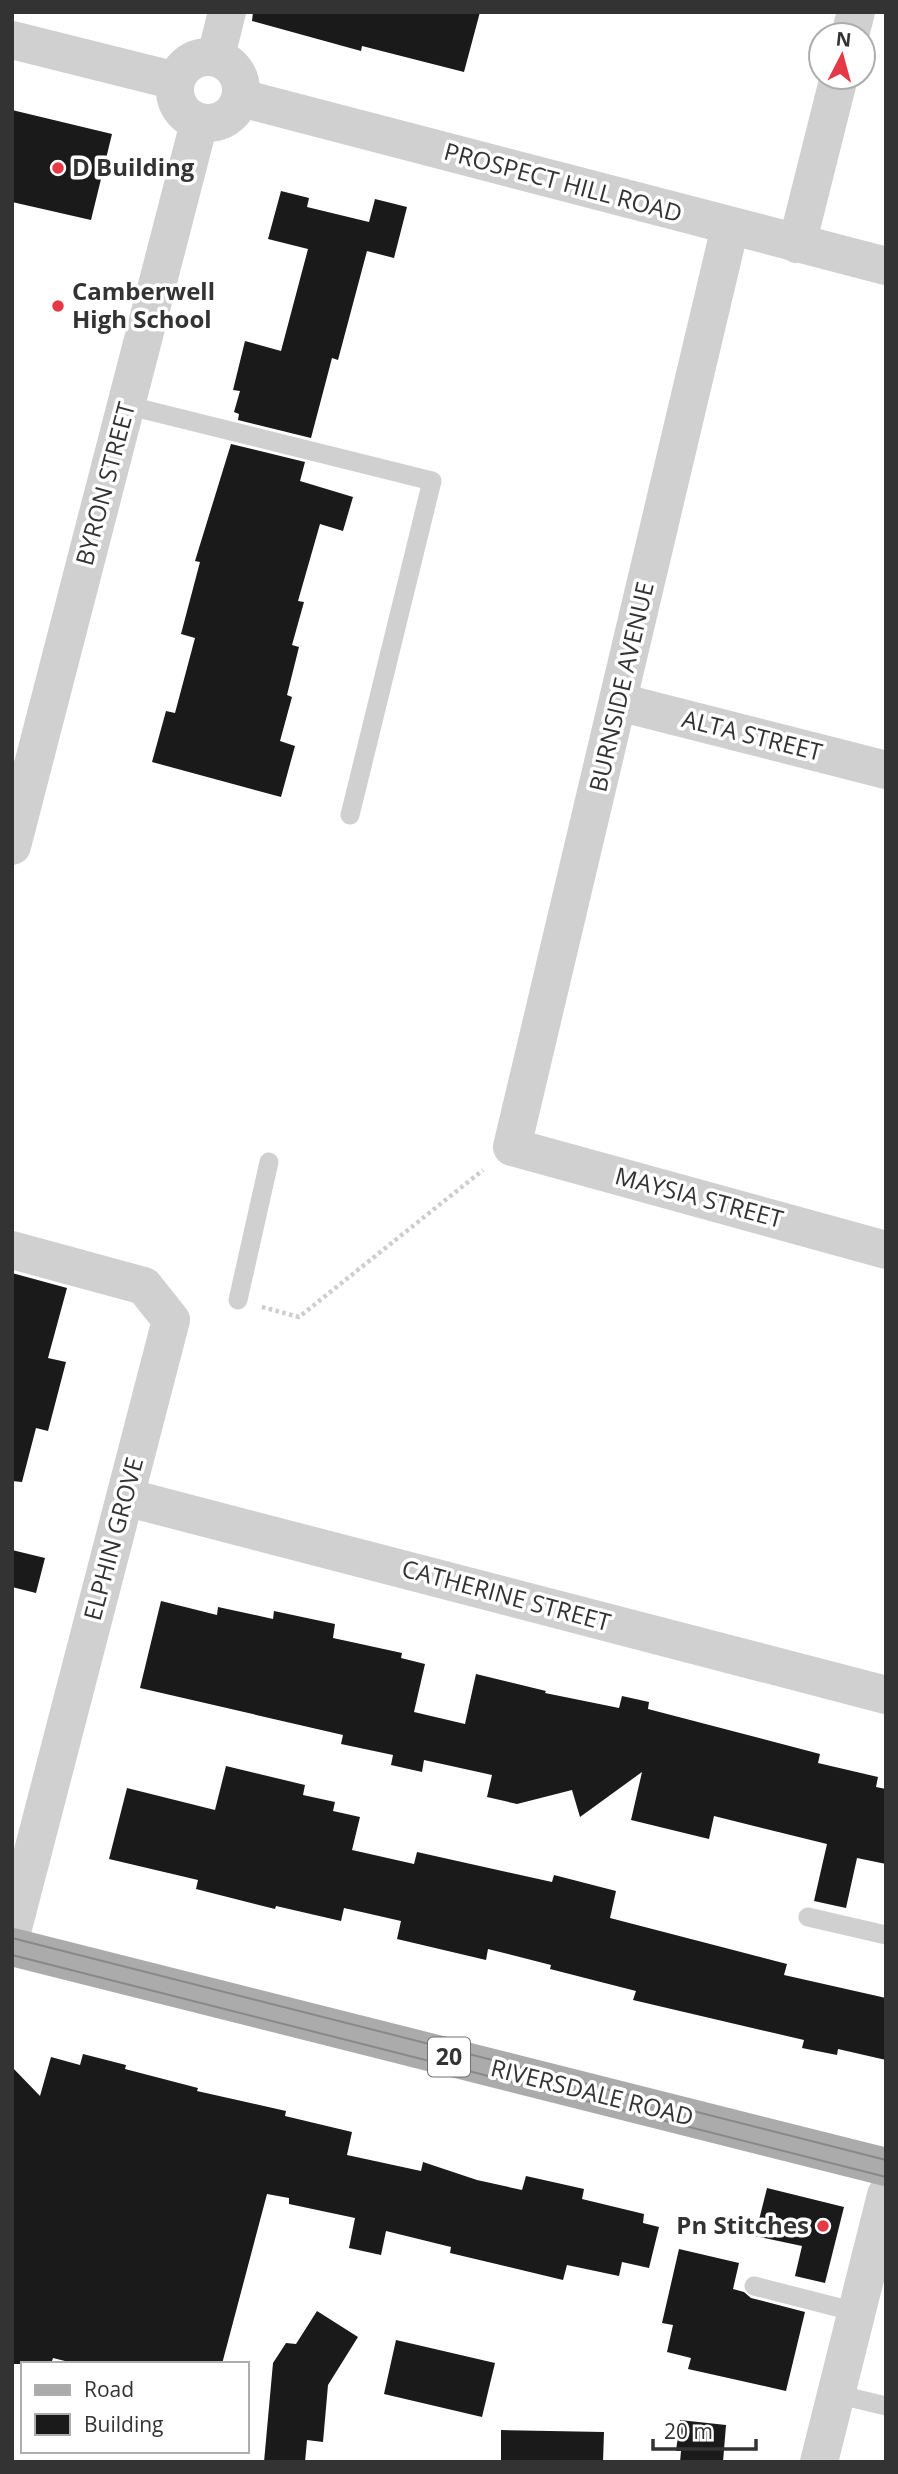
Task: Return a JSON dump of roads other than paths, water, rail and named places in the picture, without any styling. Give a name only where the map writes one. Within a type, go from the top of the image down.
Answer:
[{"type":"main road","name":"RIVERSDALE ROAD","points":[[12,1947],[886,2167]]},
{"type":"street","points":[[216,56],[227,12]]},
{"type":"street","points":[[12,40],[176,81]]},
{"type":"street","points":[[216,56],[238,75],[241,98],[233,112],[223,120],[199,123],[181,112],[174,91],[176,81],[182,68],[191,61],[216,56]]},
{"type":"street","points":[[797,244],[835,91]]},
{"type":"street","name":"PROSPECT HILL ROAD","points":[[241,98],[886,266]]},
{"type":"street","name":"BYRON STREET","points":[[12,846],[199,123]]},
{"type":"street","name":"BURNSIDE AVENUE","points":[[512,1147],[730,227]]},
{"type":"street","name":"ALTA STREET","points":[[619,702],[886,770]]},
{"type":"street","name":"MAYSIA STREET","points":[[512,1147],[886,1250]]},
{"type":"street","name":"ELPHIN GROVE","points":[[12,1251],[144,1286],[171,1320],[12,1932]]},
{"type":"street","name":"CATHERINE STREET","points":[[125,1497],[886,1695]]},
{"type":"street","points":[[819,2462],[886,2196]]},
{"type":"lane","points":[[126,405],[432,481],[350,814]]},
{"type":"lane","points":[[238,1300],[269,1162]]},
{"type":"lane","points":[[808,1917],[886,1935]]},
{"type":"lane","points":[[754,2286],[856,2312]]},
{"type":"lane","points":[[836,2394],[886,2406]]},
{"type":"tram line","points":[[12,1938],[886,2160]]},
{"type":"tram line","points":[[12,1955],[886,2177]]},
{"type":"place","name":"D Building","points":[[58,168]]},
{"type":"place","name":"Camberwell High School","points":[[58,306]]},
{"type":"place","name":"Pn Stitches","points":[[823,2226]]}]
